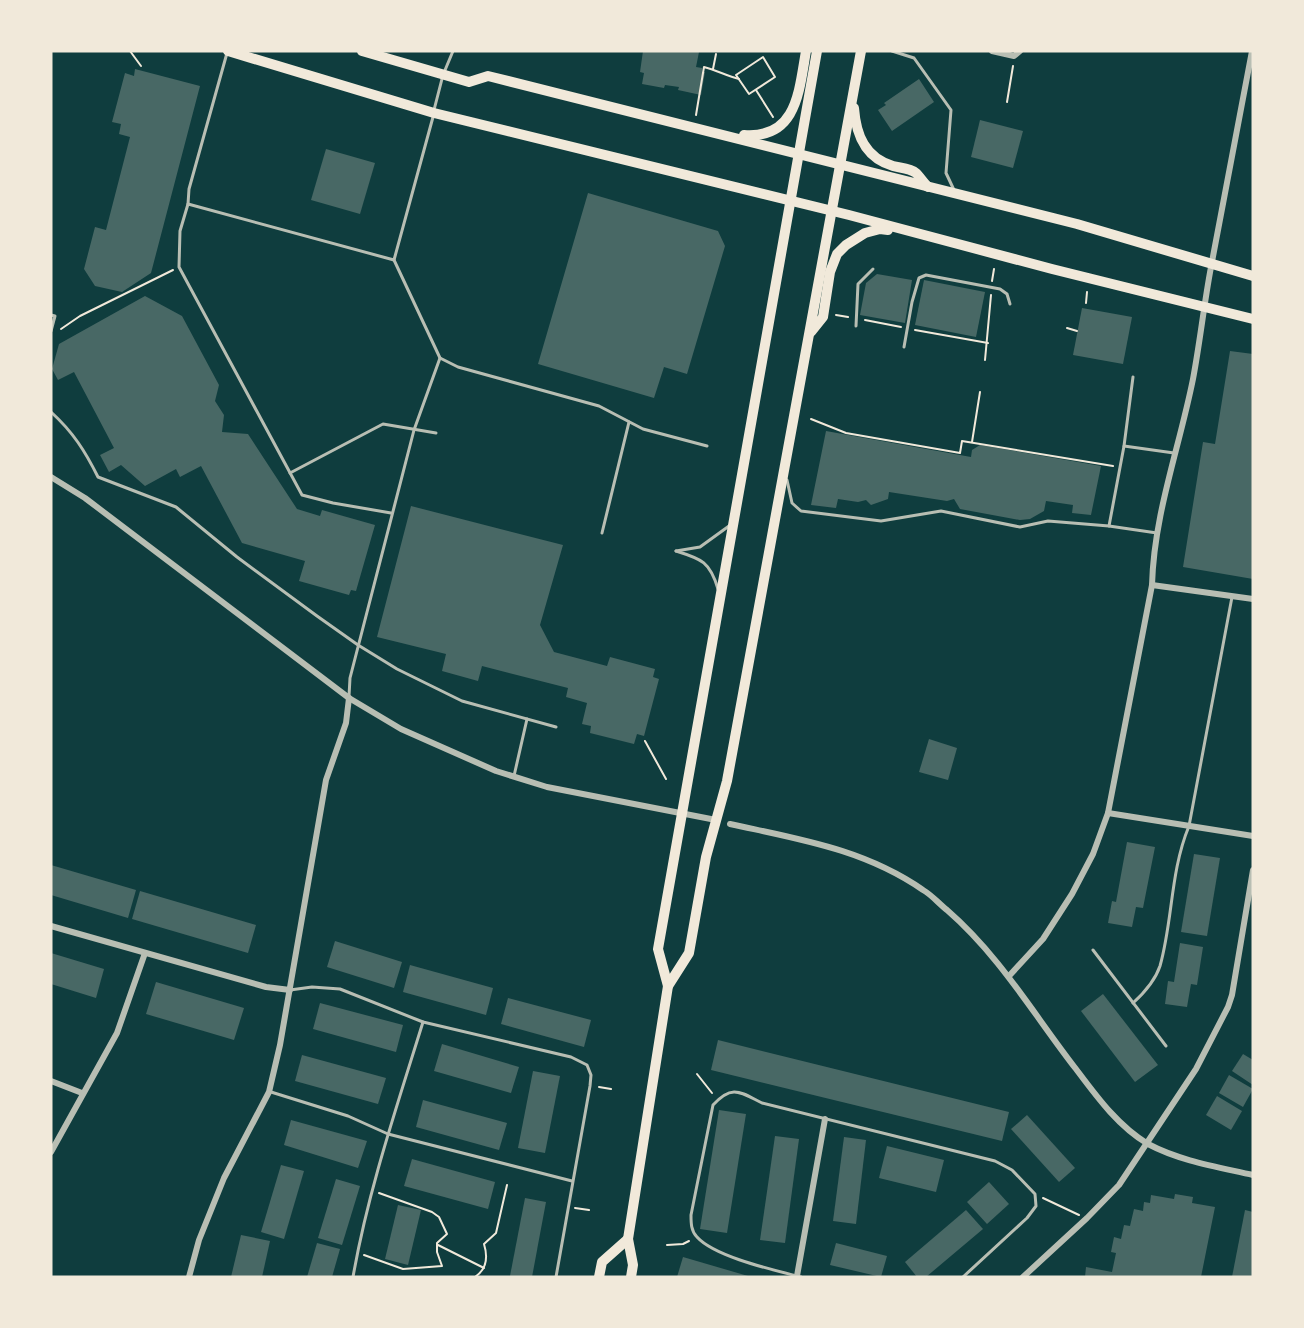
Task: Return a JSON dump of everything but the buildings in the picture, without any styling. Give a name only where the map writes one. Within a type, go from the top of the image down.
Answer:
[{"type":"main road","points":[[228,51],[434,113],[790,200],[1253,319]]},
{"type":"main road","points":[[362,51],[470,82],[488,76],[709,131],[1077,224],[1253,276]]},
{"type":"main road","points":[[709,131],[766,135],[775,128],[791,113],[797,102],[806,51]]},
{"type":"main road","points":[[668,986],[658,950],[817,51]]},
{"type":"main road","points":[[631,1277],[633,1265],[628,1239],[668,986],[688,953],[706,857],[727,782],[861,51]]},
{"type":"main road","points":[[853,90],[857,131],[868,152],[891,165],[914,171],[928,187]]},
{"type":"main road","points":[[809,335],[823,317],[830,272],[837,254],[846,245],[865,233],[880,229],[931,236]]},
{"type":"main road","points":[[599,1277],[602,1262],[628,1239]]},
{"type":"street","points":[[992,51],[1017,54]]},
{"type":"street","points":[[1009,975],[1043,939],[1072,894],[1093,854],[1108,813],[1152,585],[1153,553],[1192,381],[1252,51]]},
{"type":"street","points":[[51,477],[85,498],[349,698],[424,740],[513,777],[568,792],[716,820]]},
{"type":"street","points":[[1152,585],[1253,598]]},
{"type":"street","points":[[189,1277],[199,1240],[224,1178],[269,1092],[280,1045],[326,780],[346,723],[349,698]]},
{"type":"street","points":[[1108,813],[1253,836]]},
{"type":"street","points":[[730,824],[819,844],[864,857],[923,890],[967,927],[1009,975],[1064,1054],[1113,1116],[1147,1143],[1170,1154],[1253,1175]]},
{"type":"street","points":[[1023,1277],[1119,1185],[1196,1070],[1228,1007],[1253,870]]},
{"type":"street","points":[[51,926],[266,987],[290,990]]},
{"type":"street","points":[[51,1152],[117,1033],[146,953]]},
{"type":"street","points":[[51,1081],[82,1093]]},
{"type":"street","points":[[799,1276],[825,1119]]},
{"type":"lane","points":[[228,51],[189,189],[188,204],[180,231],[179,267],[302,495],[391,513]]},
{"type":"lane","points":[[453,51],[443,75],[394,260],[441,358],[458,368],[598,406],[643,429],[706,446]]},
{"type":"lane","points":[[892,51],[914,58],[951,110],[946,174],[957,194]]},
{"type":"lane","points":[[188,204],[394,260]]},
{"type":"lane","points":[[856,326],[858,284],[873,269]]},
{"type":"lane","points":[[904,346],[914,292],[919,278],[926,275],[991,287],[1006,294],[1010,304]]},
{"type":"lane","points":[[51,315],[56,316],[51,331]]},
{"type":"lane","points":[[349,698],[350,678],[391,513],[414,430],[441,358]]},
{"type":"lane","points":[[1109,526],[1124,446],[1133,377]]},
{"type":"lane","points":[[51,412],[69,428],[88,456],[98,477],[176,507],[237,557],[358,645],[397,669],[462,701],[556,727]]},
{"type":"lane","points":[[602,533],[629,422]]},
{"type":"lane","points":[[290,473],[383,424],[436,433]]},
{"type":"lane","points":[[1124,446],[1174,453]]},
{"type":"lane","points":[[784,469],[792,503],[801,511],[882,521],[941,511],[1020,527],[1048,521],[1157,533]]},
{"type":"lane","points":[[720,596],[711,569],[700,559],[676,551],[700,547],[733,523]]},
{"type":"lane","points":[[1133,1003],[1144,993],[1159,968],[1180,847],[1189,826],[1232,597]]},
{"type":"lane","points":[[513,777],[527,719]]},
{"type":"lane","points":[[1093,950],[1166,1046]]},
{"type":"lane","points":[[290,990],[312,987],[340,989],[423,1022],[580,1060],[587,1065],[591,1075],[590,1086],[556,1277]]},
{"type":"lane","points":[[353,1277],[357,1252],[388,1134],[423,1022]]},
{"type":"lane","points":[[269,1092],[348,1116],[388,1134],[572,1181]]},
{"type":"lane","points":[[799,1276],[737,1260],[708,1245],[697,1237],[692,1228],[691,1215],[713,1105],[723,1094],[738,1092],[762,1103],[995,1161],[1012,1170],[1035,1194],[1036,1206],[1027,1218],[963,1277]]},
{"type":"path","points":[[130,51],[141,66]]},
{"type":"path","points":[[713,69],[716,54]]},
{"type":"path","points":[[1007,102],[1017,54]]},
{"type":"path","points":[[763,57],[775,77],[749,94],[739,79],[736,75],[763,57]]},
{"type":"path","points":[[696,115],[704,67],[739,79]]},
{"type":"path","points":[[756,90],[775,119]]},
{"type":"path","points":[[61,329],[80,316],[179,267]]},
{"type":"path","points":[[985,360],[993,268]]},
{"type":"path","points":[[1086,303],[1087,292]]},
{"type":"path","points":[[881,319],[882,323]]},
{"type":"path","points":[[929,333],[931,328]]},
{"type":"path","points":[[1067,328],[1077,331]]},
{"type":"path","points":[[949,337],[951,332]]},
{"type":"path","points":[[967,340],[969,336]]},
{"type":"path","points":[[972,442],[980,392]]},
{"type":"path","points":[[811,419],[855,436]]},
{"type":"path","points":[[846,433],[960,453],[962,441],[972,442],[1119,467]]},
{"type":"path","points":[[894,441],[903,445]]},
{"type":"path","points":[[911,444],[920,448]]},
{"type":"path","points":[[990,445],[999,449]]},
{"type":"path","points":[[928,447],[937,451]]},
{"type":"path","points":[[947,450],[956,454]]},
{"type":"path","points":[[1030,453],[1040,456]]},
{"type":"path","points":[[1072,460],[1081,463]]},
{"type":"path","points":[[645,741],[666,779]]},
{"type":"path","points":[[697,1074],[712,1093]]},
{"type":"path","points":[[590,1086],[610,1089]]},
{"type":"path","points":[[475,1277],[484,1268],[487,1257],[484,1244],[495,1233],[507,1185]]},
{"type":"path","points":[[357,1252],[403,1269],[442,1266],[437,1245],[447,1234],[439,1217],[432,1212],[373,1191]]},
{"type":"path","points":[[1035,1194],[1087,1218]]},
{"type":"path","points":[[569,1207],[589,1210]]},
{"type":"path","points":[[667,1245],[683,1244],[689,1241]]},
{"type":"path","points":[[437,1245],[484,1268]]}]
